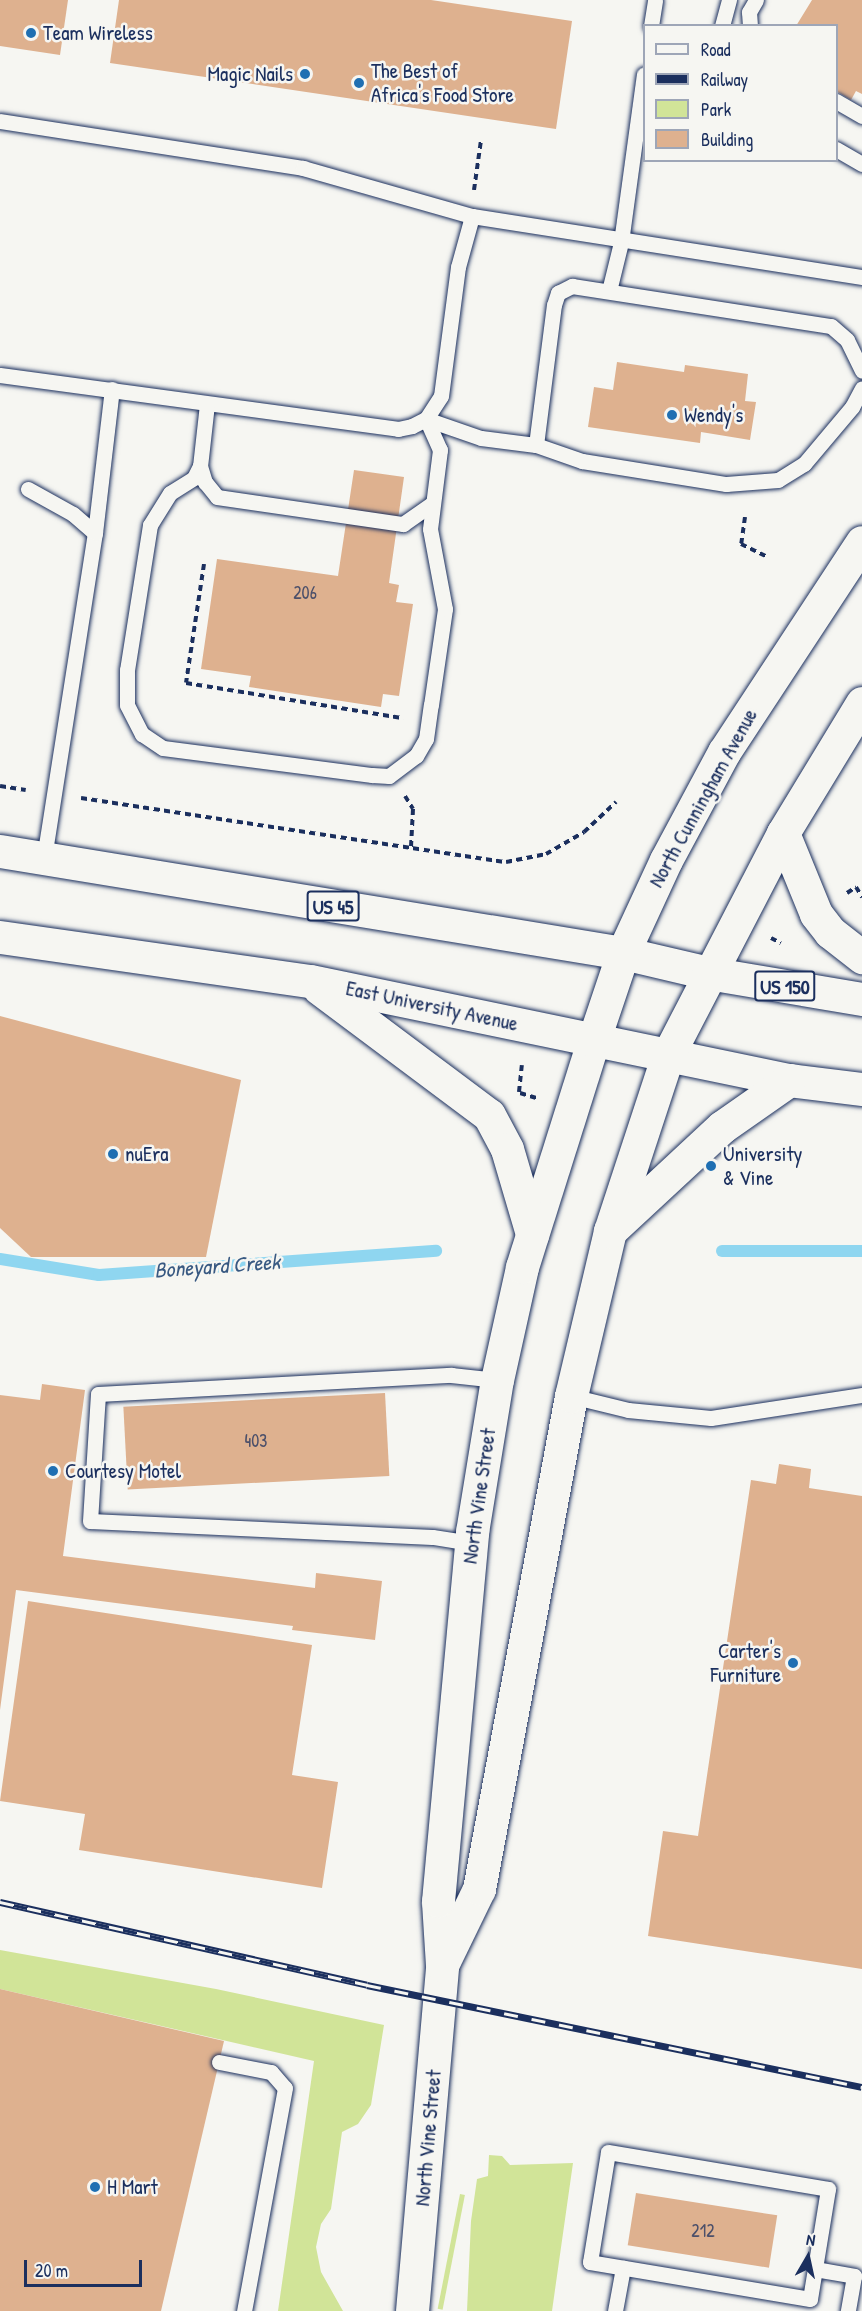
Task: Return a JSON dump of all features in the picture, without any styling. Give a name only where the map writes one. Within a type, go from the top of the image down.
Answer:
[{"type":"main road","name":"North Cunningham Avenue","points":[[594,1040],[624,953],[658,875],[724,752],[862,542]]},
{"type":"main road","points":[[668,1055],[708,973],[783,833],[862,703]]},
{"type":"main road","points":[[783,833],[816,914],[830,932],[862,957]]},
{"type":"main road","name":"US 45","points":[[0,851],[624,953]]},
{"type":"main road","name":"East University Avenue","points":[[0,937],[310,981],[789,1080],[862,1089]]},
{"type":"main road","name":"US 150","points":[[624,953],[708,973],[862,999]]},
{"type":"main road","points":[[310,981],[489,1114],[507,1149],[532,1234]]},
{"type":"main road","name":"North Vine Street","points":[[412,2311],[442,1965],[438,1901],[471,1543],[497,1380],[532,1234],[594,1040]]},
{"type":"main road","name":"North Vine Street","points":[[442,1965],[479,1889],[571,1396],[610,1231],[668,1055]]},
{"type":"main road","points":[[610,1231],[722,1127],[789,1080]]},
{"type":"lane","points":[[649,0],[655,0],[651,24]]},
{"type":"lane","points":[[723,24],[729,0]]},
{"type":"lane","points":[[750,24],[748,12],[756,0]]},
{"type":"lane","points":[[609,291],[621,242],[643,89]]},
{"type":"lane","points":[[838,102],[862,116]]},
{"type":"lane","points":[[0,121],[303,168],[472,216],[621,242],[862,277]]},
{"type":"lane","points":[[838,150],[862,164]]},
{"type":"lane","points":[[0,375],[398,429],[426,419],[441,396],[458,267],[472,216]]},
{"type":"lane","points":[[536,445],[558,293],[572,286],[831,326],[847,340],[862,370]]},
{"type":"lane","points":[[426,419],[481,438],[536,445],[582,461],[726,484],[778,480],[804,464],[852,407],[862,388]]},
{"type":"lane","points":[[44,858],[95,532],[112,389]]},
{"type":"lane","points":[[207,404],[200,466],[194,478],[170,493],[150,525],[127,670],[128,705],[142,734],[163,748],[389,776],[416,756],[426,739],[445,609],[430,529],[440,450],[426,419]]},
{"type":"lane","points":[[200,466],[205,482],[217,497],[403,524],[432,504]]},
{"type":"lane","points":[[28,489],[73,514],[95,532]]},
{"type":"lane","points":[[471,1543],[432,1537],[90,1521],[98,1394],[451,1374],[497,1380]]},
{"type":"lane","points":[[571,1396],[628,1410],[711,1418],[862,1395]]},
{"type":"lane","points":[[219,2062],[271,2072],[285,2088],[244,2311]]},
{"type":"lane","points":[[608,2152],[828,2189],[810,2299],[622,2268],[590,2262],[608,2152]]},
{"type":"lane","points":[[615,2311],[622,2268]]},
{"type":"lane","points":[[814,2269],[854,2276],[848,2311]]},
{"type":"path","points":[[472,216],[481,140]]},
{"type":"path","points":[[745,517],[741,544],[766,556]]},
{"type":"path","points":[[204,564],[186,683],[429,721]]},
{"type":"path","points":[[389,776],[413,809],[411,847]]},
{"type":"path","points":[[0,786],[12,788]]},
{"type":"path","points":[[87,799],[506,862],[546,854],[584,832],[616,801]]},
{"type":"path","points":[[856,887],[862,897]]},
{"type":"path","points":[[780,950],[787,937]]},
{"type":"path","points":[[512,1098],[519,1093],[522,1065]]},
{"type":"path","points":[[519,1093],[540,1099]]},
{"type":"green space","points":[[0,1950],[216,1989],[384,2025],[371,2105],[358,2124],[342,2132],[331,2209],[321,2224],[316,2247],[321,2272],[343,2311],[278,2311],[314,2061],[0,1989]]},
{"type":"green space","points":[[489,2155],[502,2156],[510,2165],[573,2163],[552,2311],[467,2311],[471,2221],[477,2179],[488,2176]]},
{"type":"green space","points":[[460,2194],[465,2195],[443,2310],[438,2309]]},
{"type":"building","points":[[0,0],[68,0],[60,55],[0,46]]},
{"type":"building","points":[[119,0],[431,0],[572,21],[556,129],[110,63]]},
{"type":"building","points":[[812,0],[862,0],[862,94],[856,91],[851,100],[838,92],[838,24],[797,24]]},
{"type":"building","name":"Wendy's","points":[[617,362],[684,372],[685,365],[748,374],[745,401],[756,402],[750,440],[701,432],[700,443],[588,427],[594,387],[613,390]]},
{"type":"building","points":[[354,470],[404,477],[389,583],[399,585],[396,602],[413,604],[399,696],[383,694],[381,707],[249,687],[251,676],[201,669],[217,559],[338,576]]},
{"type":"building","name":"nuEra","points":[[0,1016],[241,1080],[206,1257],[31,1257],[0,1228]]},
{"type":"building","name":"Courtesy Motel","points":[[42,1384],[85,1390],[63,1556],[315,1588],[316,1573],[382,1581],[375,1640],[292,1630],[293,1626],[16,1590],[0,1710],[0,1395],[40,1400]]},
{"type":"building","name":"Courtesy Motel","points":[[385,1393],[389,1476],[128,1490],[123,1407]]},
{"type":"building","name":"Carter's Furniture","points":[[779,1464],[811,1469],[809,1488],[862,1496],[862,1969],[648,1936],[663,1831],[698,1836],[751,1480],[776,1484]]},
{"type":"building","points":[[28,1601],[312,1645],[292,1775],[338,1782],[322,1888],[79,1850],[85,1814],[0,1801]]},
{"type":"building","name":"H Mart","points":[[0,1989],[224,2041],[161,2311],[0,2311]]},
{"type":"building","points":[[636,2193],[777,2215],[769,2268],[628,2245]]},
{"type":"waterway","name":"Boneyard Creek","points":[[0,1259],[99,1275],[436,1251]]},
{"type":"waterway","name":"Boneyard Creek","points":[[722,1251],[862,1251]]},
{"type":"railway","points":[[0,1902],[367,1985],[862,2087]]},
{"type":"place","name":"Team Wireless","points":[[31,33]]},
{"type":"place","name":"Magic Nails","points":[[305,74]]},
{"type":"place","name":"The Best of Africa's Food Store","points":[[359,83]]},
{"type":"place","name":"Wendy's","points":[[672,415]]},
{"type":"place","name":"nuEra","points":[[113,1154]]},
{"type":"place","name":"University & Vine","points":[[711,1166]]},
{"type":"place","name":"Courtesy Motel","points":[[53,1471]]},
{"type":"place","name":"Carter's Furniture","points":[[793,1663]]},
{"type":"place","name":"H Mart","points":[[95,2187]]}]
